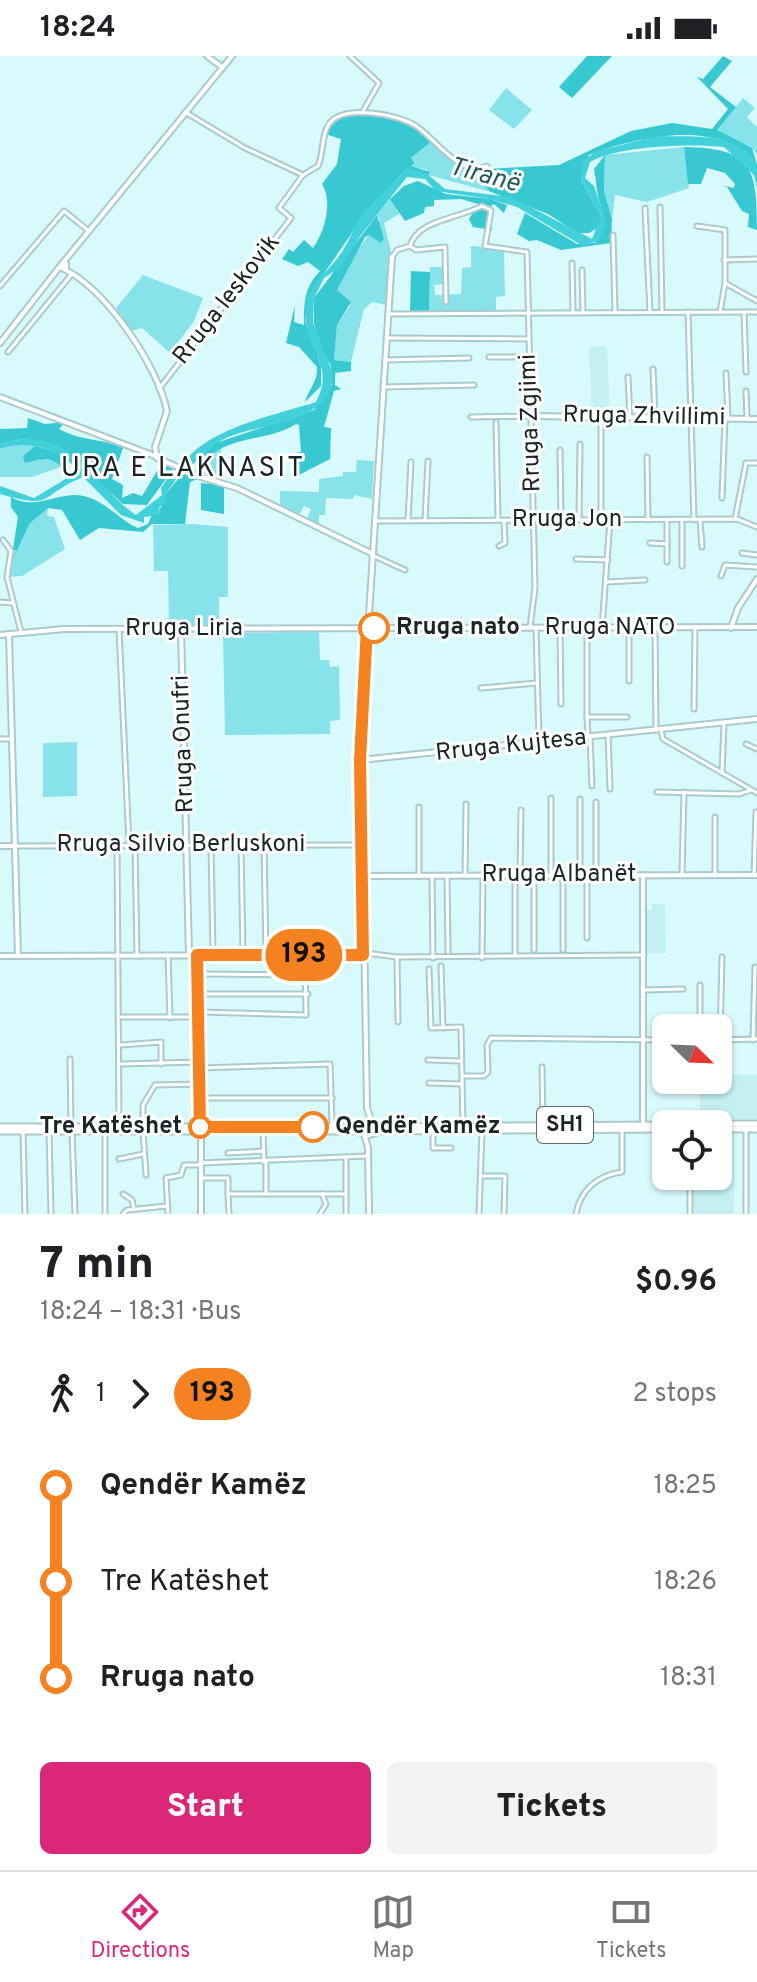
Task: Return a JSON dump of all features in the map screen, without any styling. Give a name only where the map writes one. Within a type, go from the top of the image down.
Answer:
[{"type":"main road","name":"SH1","points":[[200,1130],[652,1126]]},
{"type":"main road","points":[[732,1126],[757,1126]]},
{"type":"main road","points":[[732,1128],[757,1126]]},
{"type":"main road","name":"SH1","points":[[0,1129],[119,1127],[263,1131],[652,1128]]},
{"type":"main road","name":"SH1","points":[[0,1129],[143,1129]]},
{"type":"street","points":[[207,56],[222,67]]},
{"type":"street","points":[[0,343],[232,56]]},
{"type":"street","points":[[350,56],[379,83],[362,113]]},
{"type":"street","points":[[185,112],[237,144],[303,175],[310,173],[320,161],[330,122],[339,116],[362,113],[383,114],[414,124],[462,165],[474,169],[487,166]]},
{"type":"street","name":"Rruga leskovik","points":[[159,389],[291,218],[279,208],[303,175]]},
{"type":"street","name":"Rruga Zgjimi","points":[[410,246],[416,233],[426,225],[459,218],[480,206],[490,208],[485,246],[527,252],[535,602],[530,628]]},
{"type":"street","points":[[660,207],[662,312]]},
{"type":"street","points":[[645,208],[650,313]]},
{"type":"street","points":[[0,286],[64,211],[89,231]]},
{"type":"street","points":[[697,226],[725,230],[725,283],[720,312]]},
{"type":"street","points":[[613,235],[615,312]]},
{"type":"street","points":[[369,1214],[360,760],[392,257],[397,250],[410,246],[416,250],[445,247],[446,302]]},
{"type":"street","points":[[724,260],[757,259]]},
{"type":"street","points":[[572,263],[573,313]]},
{"type":"street","points":[[63,266],[117,316],[159,389],[167,411],[155,447],[148,453]]},
{"type":"street","points":[[582,270],[583,313]]},
{"type":"street","points":[[8,352],[72,274]]},
{"type":"street","points":[[725,283],[757,301]]},
{"type":"street","points":[[688,312],[694,520]]},
{"type":"street","points":[[744,312],[746,372]]},
{"type":"street","points":[[388,314],[757,312]]},
{"type":"street","points":[[387,338],[528,339]]},
{"type":"street","points":[[489,357],[529,357]]},
{"type":"street","points":[[385,360],[469,358]]},
{"type":"street","points":[[653,369],[655,417]]},
{"type":"street","points":[[722,498],[726,373]]},
{"type":"street","points":[[628,377],[630,417]]},
{"type":"street","points":[[383,387],[474,385]]},
{"type":"street","points":[[746,391],[747,418]]},
{"type":"street","points":[[0,397],[148,453],[198,476],[220,481],[365,547],[372,555],[405,570]]},
{"type":"street","points":[[471,417],[531,416]]},
{"type":"street","name":"Rruga Zhvillimi","points":[[531,416],[757,419]]},
{"type":"street","points":[[601,416],[601,520]]},
{"type":"street","points":[[496,422],[498,520]]},
{"type":"street","points":[[579,519],[580,444]]},
{"type":"street","points":[[155,447],[159,459]]},
{"type":"street","points":[[560,450],[561,520]]},
{"type":"street","points":[[647,457],[648,520]]},
{"type":"street","points":[[425,520],[428,461]]},
{"type":"street","points":[[408,520],[411,462]]},
{"type":"street","points":[[735,519],[746,463],[757,463]]},
{"type":"street","name":"Rruga Jon","points":[[375,521],[735,519],[757,527]]},
{"type":"street","points":[[499,546],[505,543],[504,520]]},
{"type":"street","points":[[602,628],[610,520]]},
{"type":"street","points":[[667,520],[667,562]]},
{"type":"street","points":[[682,520],[682,566]]},
{"type":"street","points":[[700,520],[702,547]]},
{"type":"street","points":[[3,540],[11,551],[7,575],[21,632]]},
{"type":"street","points":[[365,547],[373,542]]},
{"type":"street","points":[[650,543],[667,544]]},
{"type":"street","points":[[742,553],[757,555]]},
{"type":"street","points":[[576,559],[608,560]]},
{"type":"street","points":[[721,576],[725,565],[757,567]]},
{"type":"street","points":[[0,576],[7,575]]},
{"type":"street","points":[[731,628],[738,608],[757,579]]},
{"type":"street","points":[[606,582],[645,580]]},
{"type":"street","points":[[0,602],[13,603]]},
{"type":"street","name":"Rruga NATO","points":[[367,628],[757,627]]},
{"type":"street","name":"Rruga Liria","points":[[0,635],[119,629],[367,628]]},
{"type":"street","points":[[536,628],[540,743]]},
{"type":"street","points":[[560,628],[561,704]]},
{"type":"street","points":[[587,628],[587,717],[592,786]]},
{"type":"street","points":[[629,628],[629,681]]},
{"type":"street","points":[[655,628],[658,730],[663,739],[757,793]]},
{"type":"street","points":[[694,709],[695,628]]},
{"type":"street","points":[[119,629],[129,845]]},
{"type":"street","name":"Rruga Onufri","points":[[181,629],[189,955]]},
{"type":"street","points":[[9,634],[18,956]]},
{"type":"street","points":[[481,688],[537,683]]},
{"type":"street","points":[[587,717],[627,717]]},
{"type":"street","points":[[608,735],[757,719]]},
{"type":"street","points":[[722,773],[724,723]]},
{"type":"street","name":"Rruga Kujtesa","points":[[360,760],[608,735],[610,789]]},
{"type":"street","points":[[0,739],[13,739]]},
{"type":"street","points":[[746,744],[757,749]]},
{"type":"street","points":[[657,792],[739,794],[751,790]]},
{"type":"street","points":[[682,875],[684,792]]},
{"type":"street","points":[[551,798],[551,875]]},
{"type":"street","points":[[580,799],[580,875]]},
{"type":"street","points":[[596,802],[596,875]]},
{"type":"street","points":[[465,876],[466,804]]},
{"type":"street","points":[[419,807],[419,876]]},
{"type":"street","points":[[515,957],[521,810]]},
{"type":"street","points":[[755,875],[756,812]]},
{"type":"street","points":[[715,817],[715,875]]},
{"type":"street","points":[[211,844],[213,955]]},
{"type":"street","points":[[117,845],[121,1017],[119,1127]]},
{"type":"street","points":[[135,845],[137,955]]},
{"type":"street","points":[[241,845],[243,955]]},
{"type":"street","points":[[264,845],[266,955]]},
{"type":"street","name":"Rruga Silvio Berluskoni","points":[[0,846],[361,845]]},
{"type":"street","points":[[534,875],[534,950]]},
{"type":"street","points":[[563,875],[563,950]]},
{"type":"street","points":[[587,875],[587,938]]},
{"type":"street","points":[[643,875],[643,1125]]},
{"type":"street","name":"Rruga Albanët","points":[[361,876],[755,875]]},
{"type":"street","points":[[432,876],[433,958]]},
{"type":"street","points":[[447,876],[448,952]]},
{"type":"street","points":[[482,958],[483,876]]},
{"type":"street","points":[[0,956],[363,954],[482,958],[644,955]]},
{"type":"street","points":[[168,955],[170,1018]]},
{"type":"street","points":[[197,955],[201,1214]]},
{"type":"street","points":[[121,1017],[306,1015],[305,955]]},
{"type":"street","points":[[397,957],[398,1022]]},
{"type":"street","points":[[720,1014],[722,957]]},
{"type":"street","points":[[441,966],[443,1028]]},
{"type":"street","points":[[732,1040],[755,1040],[755,967]]},
{"type":"street","points":[[429,969],[430,1027],[461,1027],[464,1128]]},
{"type":"street","points":[[198,974],[307,975]]},
{"type":"street","points":[[700,985],[700,1014]]},
{"type":"street","points":[[644,990],[683,989]]},
{"type":"street","points":[[198,994],[308,994]]},
{"type":"street","points":[[463,1076],[484,1076],[488,1072],[487,1045],[491,1038],[652,1040]]},
{"type":"street","points":[[121,1045],[161,1042],[161,1064]]},
{"type":"street","points":[[70,1059],[75,1214]]},
{"type":"street","points":[[428,1060],[462,1061]]},
{"type":"street","points":[[121,1064],[199,1062]]},
{"type":"street","points":[[199,1068],[330,1064],[332,1127]]},
{"type":"street","points":[[542,1067],[543,1125]]},
{"type":"street","points":[[429,1083],[462,1084]]},
{"type":"street","points":[[146,1175],[143,1105],[155,1085],[199,1084]]},
{"type":"street","points":[[199,1099],[332,1098]]},
{"type":"street","points":[[576,1214],[589,1187],[607,1175],[622,1172],[622,1129]]},
{"type":"street","points":[[746,1129],[746,1214]]},
{"type":"street","points":[[433,1130],[433,1148],[451,1148]]},
{"type":"street","points":[[479,1214],[483,1176],[482,1130]]},
{"type":"street","points":[[23,1131],[25,1214]]},
{"type":"street","points":[[49,1131],[51,1214]]},
{"type":"street","points":[[105,1131],[105,1214]]},
{"type":"street","points":[[263,1131],[266,1193]]},
{"type":"street","points":[[228,1153],[264,1151]]},
{"type":"street","points":[[119,1159],[145,1154]]},
{"type":"street","points":[[168,1214],[166,1178],[181,1175],[184,1165],[368,1156]]},
{"type":"street","points":[[346,1158],[346,1214]]},
{"type":"street","points":[[483,1176],[505,1176],[504,1214]]},
{"type":"street","points":[[200,1178],[228,1178],[229,1214]]},
{"type":"street","points":[[690,1190],[690,1214]]},
{"type":"street","points":[[123,1194],[132,1200],[134,1209]]},
{"type":"street","points":[[228,1194],[346,1194]]},
{"type":"street","points":[[320,1214],[326,1204],[322,1194]]},
{"type":"street","points":[[123,1214],[134,1209],[167,1206]]},
{"type":"shaded area","points":[[587,56],[612,56],[572,98],[559,87]]},
{"type":"shaded area","points":[[723,56],[732,61],[710,87],[736,107],[717,130],[752,148],[757,164],[741,150],[700,136],[654,137],[589,155],[581,180],[601,216],[599,227],[589,233],[578,233],[548,214],[491,192],[482,184],[485,169],[559,165],[631,131],[672,123],[712,129],[728,109],[697,77],[703,79]]},
{"type":"shaded area","points":[[506,88],[532,110],[514,129],[489,110]]},
{"type":"shaded area","points":[[743,98],[755,108],[747,117],[757,127],[757,155],[752,148],[716,131]]},
{"type":"shaded area","points":[[343,116],[391,119],[423,133],[432,141],[411,158],[414,163],[411,166],[430,172],[428,175],[407,169],[371,205],[308,297],[305,321],[321,366],[321,386],[305,402],[315,381],[317,367],[299,347],[286,343],[295,305],[294,322],[304,325],[306,296],[320,271],[308,262],[298,266],[282,259],[289,249],[293,252],[304,240],[313,248],[321,234],[327,208],[322,184],[337,164],[341,139],[328,135],[328,129]]},
{"type":"shaded area","points":[[656,136],[712,138],[738,146],[749,153],[757,164],[757,187],[754,175],[724,147],[654,147],[602,157],[590,162],[585,178],[594,186],[607,224],[598,241],[583,246],[517,207],[490,199],[436,191],[425,179],[407,177],[360,236],[341,267],[324,278],[314,298],[313,322],[333,374],[329,391],[320,404],[292,420],[226,438],[187,469],[182,467],[206,442],[223,433],[316,402],[323,379],[306,323],[308,299],[312,289],[340,255],[360,218],[407,169],[426,173],[445,189],[511,197],[592,239],[601,216],[581,180],[583,161],[595,152]]},
{"type":"shaded area","points":[[432,141],[462,166],[485,169],[491,192],[428,175],[427,170],[410,166],[411,158]]},
{"type":"shaded area","points":[[684,147],[689,188],[647,202],[615,195],[612,219],[604,191],[605,155]]},
{"type":"shaded area","points":[[684,147],[725,152],[737,157],[746,166],[755,191],[757,230],[748,227],[749,214],[742,211],[727,187],[720,185],[734,188],[735,184],[725,173],[707,168],[701,184],[688,184]]},
{"type":"shaded area","points":[[605,155],[604,191],[612,219],[611,243],[561,250],[537,240],[529,241],[517,234],[525,213],[577,244],[595,243],[604,220],[594,169]]},
{"type":"shaded area","points":[[418,181],[446,194],[490,199],[507,205],[504,213],[494,204],[491,206],[492,230],[473,227],[469,219],[478,204],[461,199],[434,200],[434,206],[425,207],[424,213],[405,221],[390,199],[404,186]]},
{"type":"shaded area","points":[[390,199],[401,213],[384,223],[391,251],[386,305],[372,302],[364,309],[351,362],[334,360],[337,325],[350,306],[337,290],[340,281],[380,220],[377,215]]},
{"type":"shaded area","points":[[377,215],[384,239],[381,243],[369,235],[365,237],[337,290],[351,302],[337,325],[334,360],[351,362],[351,371],[335,373],[335,385],[341,389],[334,391],[324,427],[331,428],[330,459],[299,475],[294,468],[295,453],[301,452],[299,425],[296,424],[222,448],[199,466],[204,474],[196,472],[199,456],[213,444],[314,410],[332,385],[331,366],[320,347],[314,323],[314,298]]},
{"type":"shaded area","points":[[471,246],[504,249],[505,296],[496,297],[496,311],[429,311],[430,267],[444,267],[444,284],[434,285],[435,295],[461,294],[462,268],[471,267]]},
{"type":"shaded area","points":[[411,271],[430,272],[429,311],[410,311]]},
{"type":"shaded area","points":[[143,275],[203,298],[194,321],[170,353],[142,328],[131,331],[116,308]]},
{"type":"shaded area","points":[[607,346],[610,415],[592,415],[589,347]]},
{"type":"shaded area","points":[[28,418],[45,424],[65,422],[59,429],[123,448],[112,479],[123,485],[122,498],[133,493],[142,496],[162,463],[174,468],[147,505],[123,504],[57,445],[23,439],[0,444],[0,429],[27,428]]},
{"type":"shaded area","points":[[23,439],[51,443],[65,450],[136,515],[162,495],[161,488],[168,478],[173,479],[177,470],[181,472],[166,494],[166,504],[160,506],[158,515],[144,517],[144,523],[121,515],[83,477],[45,499],[18,499],[0,494],[0,486],[34,498],[79,471],[62,457],[43,448],[22,445],[0,449],[0,444]]},
{"type":"shaded area","points":[[19,444],[35,446],[23,456],[56,461],[61,467],[32,477],[0,477],[0,449]]},
{"type":"shaded area","points":[[35,446],[54,451],[70,462],[61,467],[49,460],[25,463],[23,456]]},
{"type":"shaded area","points":[[221,447],[223,478],[204,474],[199,467],[209,454]]},
{"type":"shaded area","points":[[357,460],[374,461],[372,499],[354,495],[353,499],[326,498],[325,515],[319,515],[319,525],[307,519],[311,509],[304,506],[299,515],[280,505],[280,491],[319,492],[319,479],[343,476],[343,472],[356,472]]},
{"type":"shaded area","points":[[183,473],[197,479],[190,482],[185,524],[152,524],[143,532],[99,528],[80,540],[62,510],[48,508],[30,523],[17,551],[13,549],[18,517],[11,507],[11,497],[27,502],[85,496],[138,528],[148,524],[152,515],[158,514],[166,494]]},
{"type":"shaded area","points":[[201,483],[224,485],[224,514],[201,510]]},
{"type":"shaded area","points":[[48,507],[47,516],[54,517],[65,549],[22,576],[8,577],[13,549],[18,550],[30,523]]},
{"type":"shaded area","points":[[153,525],[228,527],[228,597],[219,597],[219,625],[169,625],[168,571],[154,571]]},
{"type":"shaded area","points":[[319,632],[320,660],[329,660],[330,667],[339,666],[340,720],[330,721],[330,734],[225,735],[223,633]]},
{"type":"shaded area","points":[[77,742],[77,796],[43,797],[43,743]]},
{"type":"shaded area","points":[[652,904],[665,904],[666,953],[645,953],[645,910],[652,910]]},
{"type":"shaded area","points":[[732,1075],[757,1075],[757,1119],[732,1119],[732,1110],[700,1110],[700,1094],[732,1094]]},
{"type":"shaded area","points":[[734,1134],[734,1214],[691,1214],[691,1190],[732,1190]]},
{"type":"bus line","name":"193","points":[[313,1127],[200,1127],[197,955],[363,955],[361,740],[367,628],[374,628]]},
{"type":"place","name":"Rruga nato","points":[[374,628]]},
{"type":"place","name":"Tre Katëshet","points":[[200,1127]]},
{"type":"place","name":"Qendër Kamëz","points":[[313,1127]]},
{"type":"district","name":"URA E LAKNASIT","points":[[183,469]]},
{"type":"water label","name":"Tiranë","points":[[484,176]]}]
